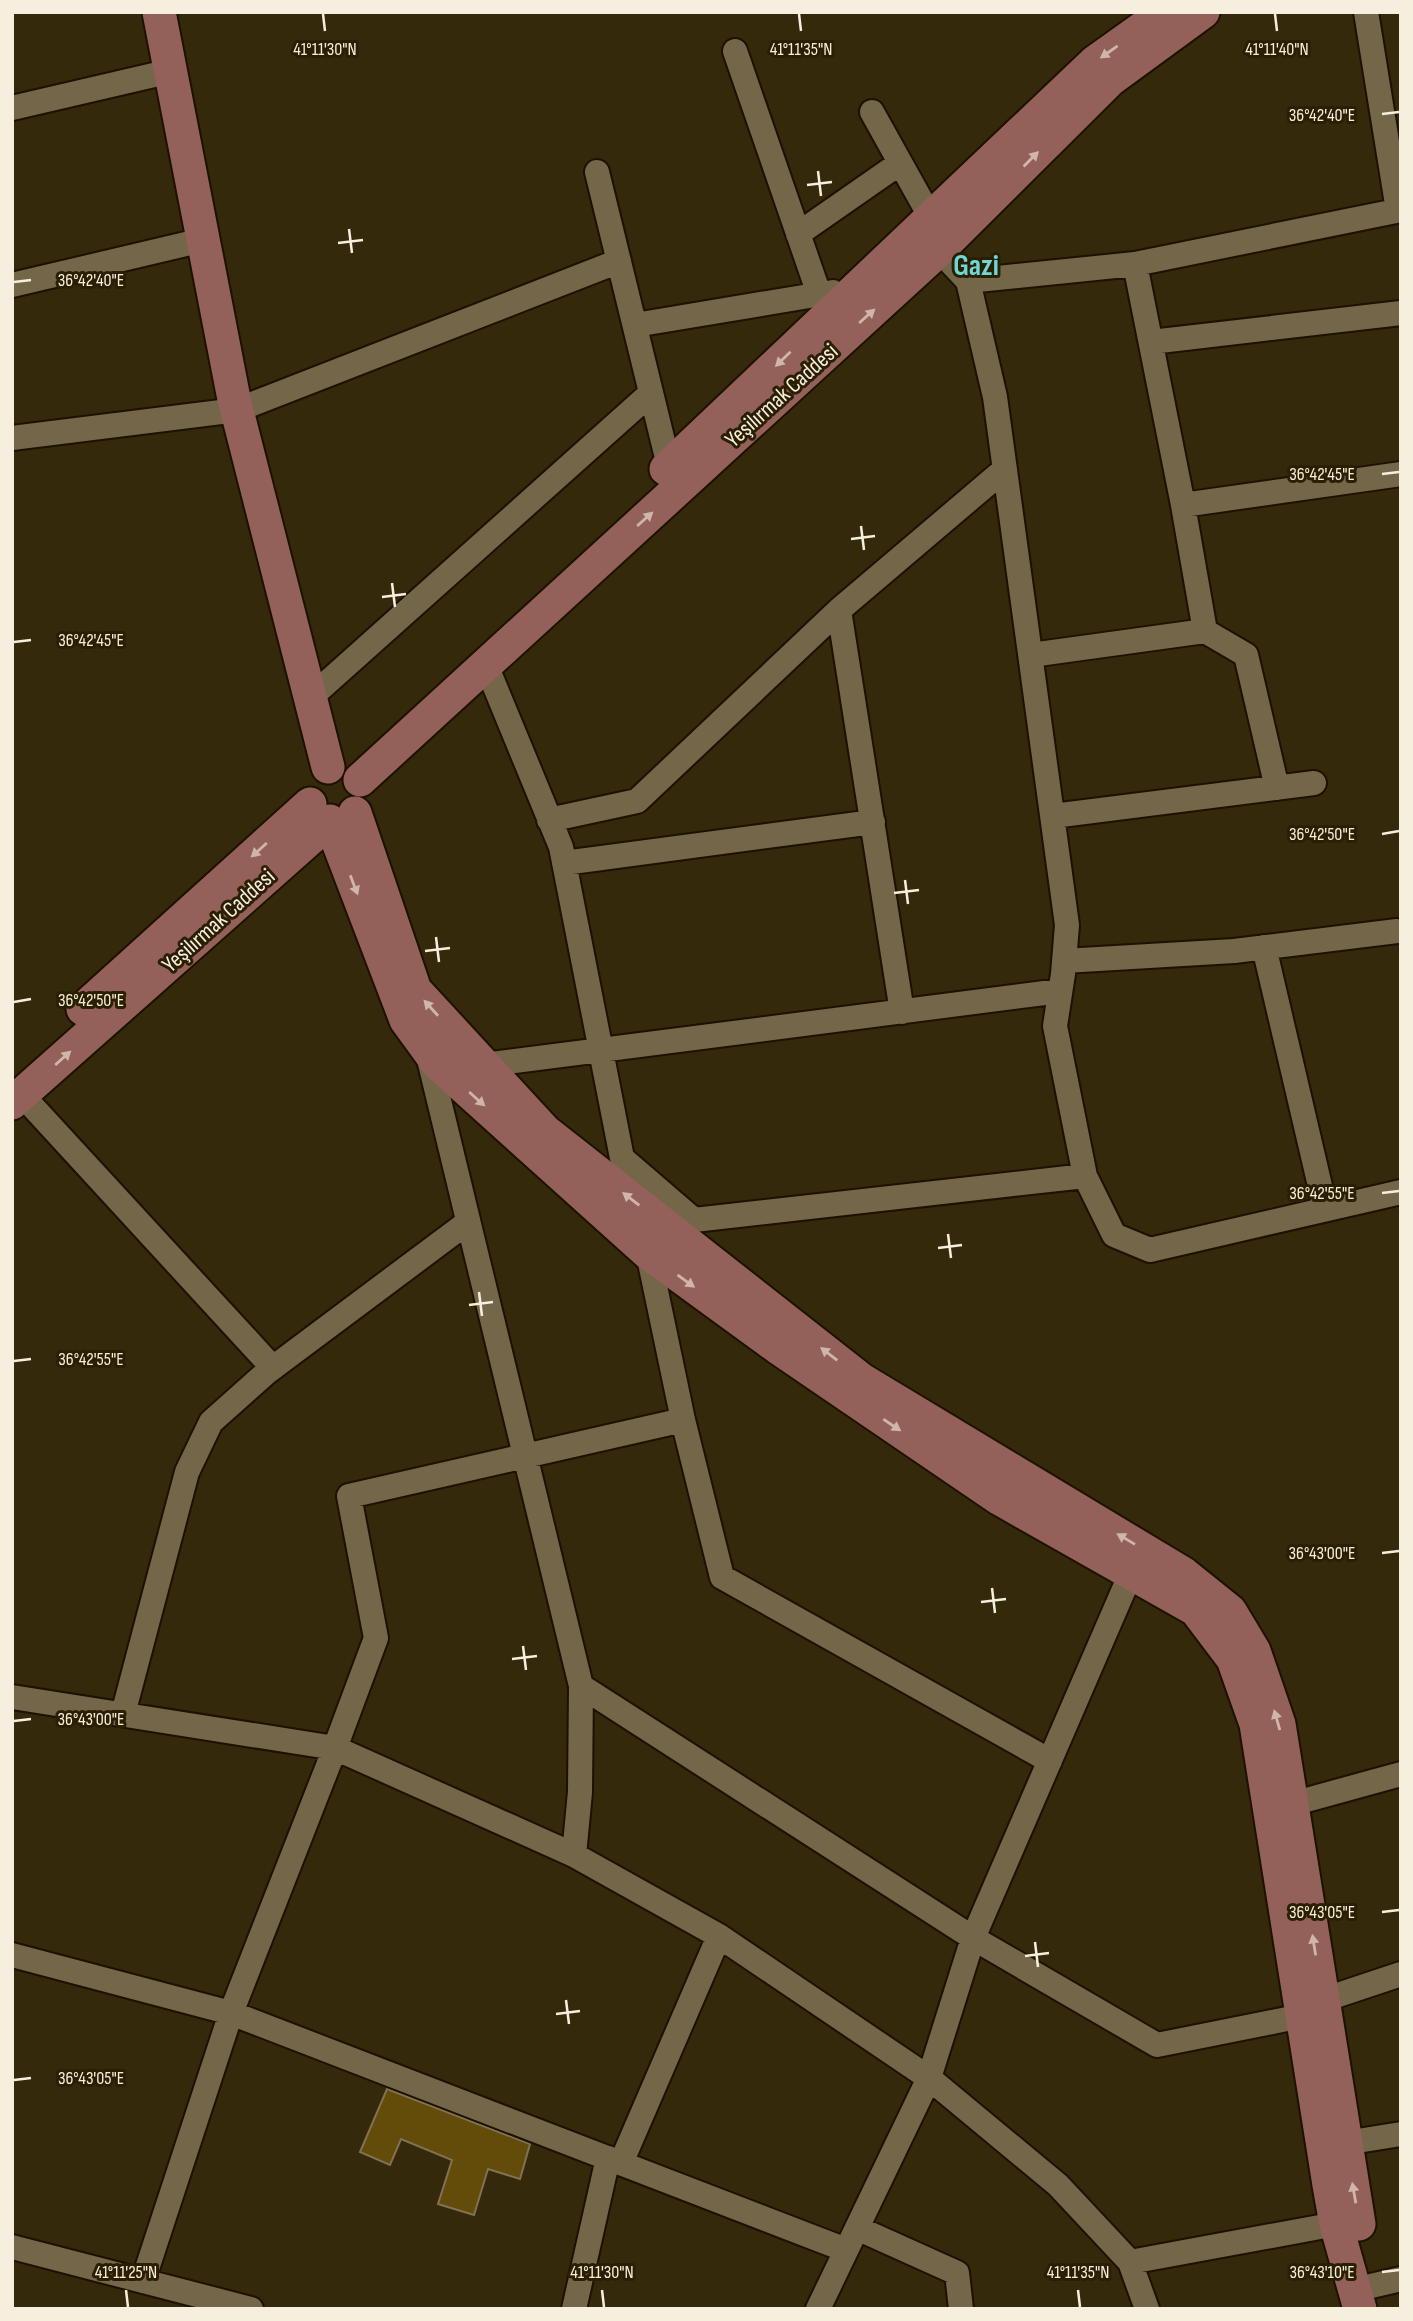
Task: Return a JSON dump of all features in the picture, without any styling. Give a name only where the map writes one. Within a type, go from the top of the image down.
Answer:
[{"type":"main road","points":[[159,12],[237,410],[311,697],[345,772],[362,797],[332,813]]},
{"type":"main road","name":"Yeşilırmak Caddesi","points":[[345,772],[1095,62],[1165,12]]},
{"type":"main road","name":"Yeşilırmak Caddesi","points":[[345,772],[486,665],[939,250],[1110,80],[1203,12]]},
{"type":"main road","points":[[345,772],[313,777],[308,795],[332,813],[415,990],[545,1131],[862,1380],[1184,1574],[1230,1611],[1254,1651],[1279,1724],[1292,1804],[1336,2224],[1377,2296]]},
{"type":"main road","points":[[332,813],[406,1020],[438,1064],[648,1253],[777,1347],[1000,1499],[1196,1610],[1233,1659],[1256,1724],[1312,2008],[1345,2143],[1377,2296]]},
{"type":"main road","name":"Yeşilırmak Caddesi","points":[[15,1090],[332,813]]},
{"type":"street","points":[[968,281],[1135,264],[1399,210],[1366,12]]},
{"type":"street","points":[[735,51],[819,294]]},
{"type":"street","points":[[12,108],[171,71]]},
{"type":"street","points":[[872,112],[931,218]]},
{"type":"street","points":[[798,234],[900,163]]},
{"type":"street","points":[[597,172],[669,466]]},
{"type":"street","points":[[12,285],[203,240]]},
{"type":"street","points":[[939,250],[968,281],[995,397],[1067,925],[1055,1026],[1085,1176],[1114,1235],[1150,1250],[1401,1192]]},
{"type":"street","points":[[12,438],[237,410],[619,261]]},
{"type":"street","points":[[1135,264],[1205,631]]},
{"type":"street","points":[[635,325],[858,288]]},
{"type":"street","points":[[1151,342],[1401,313]]},
{"type":"street","points":[[311,697],[651,393]]},
{"type":"street","points":[[550,820],[637,801],[839,610],[1005,469]]},
{"type":"street","points":[[1183,505],[1401,474]]},
{"type":"street","points":[[839,610],[902,1012]]},
{"type":"street","points":[[1031,655],[1205,631],[1246,655],[1277,788]]},
{"type":"street","points":[[486,665],[561,847],[622,1158],[694,1220],[1085,1176]]},
{"type":"street","points":[[1052,816],[1314,783]]},
{"type":"street","points":[[564,863],[873,822]]},
{"type":"street","points":[[1064,961],[1264,947],[1397,931]]},
{"type":"street","points":[[1264,947],[1324,1203]]},
{"type":"street","points":[[484,1065],[1060,991]]},
{"type":"street","points":[[426,1047],[581,1686],[580,1792],[574,1855]]},
{"type":"street","points":[[15,1090],[273,1368]]},
{"type":"street","points":[[123,1714],[187,1472],[211,1422],[273,1368],[468,1222]]},
{"type":"street","points":[[648,1253],[683,1420],[722,1577],[1050,1761]]},
{"type":"street","points":[[143,2281],[231,2013],[376,1639],[349,1496],[683,1420]]},
{"type":"street","points":[[818,2309],[929,2078],[973,1938],[1131,1573]]},
{"type":"street","points":[[581,1686],[973,1938],[1157,2045],[1312,2008],[1401,1974]]},
{"type":"street","points":[[12,1697],[335,1748],[574,1855],[719,1936],[929,2078],[1058,2185],[1130,2262],[1147,2309]]},
{"type":"street","points":[[1292,1804],[1401,1774]]},
{"type":"street","points":[[574,2309],[614,2161],[719,1936]]},
{"type":"street","points":[[12,1955],[231,2013],[614,2161],[957,2273],[961,2309]]},
{"type":"street","points":[[1345,2143],[1401,2134]]},
{"type":"street","points":[[1130,2262],[1336,2224]]},
{"type":"street","points":[[12,2248],[251,2309]]},
{"type":"building","points":[[387,2089],[530,2144],[520,2179],[488,2169],[474,2215],[438,2204],[452,2160],[401,2139],[390,2165],[360,2152]]},
{"type":"district","name":"Gazi","points":[[976,265]]}]
